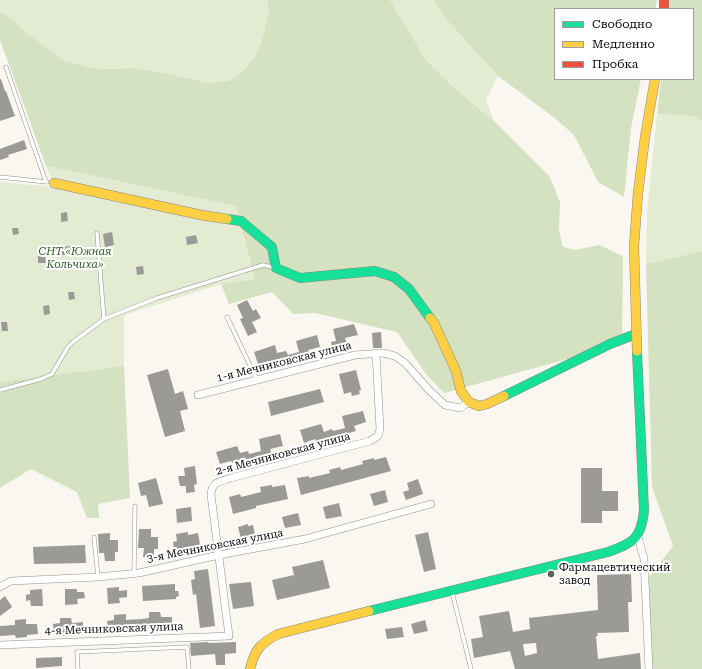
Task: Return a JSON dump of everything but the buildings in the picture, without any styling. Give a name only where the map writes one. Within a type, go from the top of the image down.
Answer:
[{"type":"main road","points":[[250,669],[253,654],[263,642],[278,634],[608,552],[624,547],[638,537],[642,530],[644,510],[636,334],[634,246],[638,193],[654,80]]},
{"type":"main road","points":[[50,182],[201,215],[241,221],[272,247],[276,268],[300,278],[375,271],[394,277],[409,289],[434,323],[456,371],[461,391],[469,402],[479,406],[487,404],[610,344],[636,334]]},
{"type":"street","name":"2-я Мечниковская улица","points":[[228,636],[211,495],[212,488],[215,484],[231,478],[370,441],[378,436],[380,429],[376,353]]},
{"type":"street","name":"1-я Мечниковская улица","points":[[198,395],[355,355],[383,353],[395,356],[405,363],[428,390],[445,405],[460,408],[469,402]]},
{"type":"street","name":"3-я Мечниковская улица","points":[[0,587],[11,581],[98,577],[134,573],[305,539],[431,504]]},
{"type":"street","points":[[638,537],[644,559],[649,669]]},
{"type":"street","name":"4-я Мечниковская улица","points":[[0,645],[228,636]]},
{"type":"lane","points":[[0,177],[50,182],[6,67]]},
{"type":"lane","points":[[97,232],[104,319]]},
{"type":"lane","points":[[0,390],[41,379],[52,374],[68,347],[104,319],[158,298],[263,265],[276,268]]},
{"type":"lane","points":[[228,317],[257,380]]},
{"type":"lane","points":[[134,573],[135,506]]},
{"type":"lane","points":[[94,537],[98,577]]},
{"type":"lane","points":[[452,591],[472,669]]},
{"type":"lane","points":[[78,669],[77,652],[187,646],[188,669]]},
{"type":"green space","points":[[0,0],[267,0],[269,12],[262,40],[255,57],[236,77],[228,81],[209,83],[160,72],[130,68],[92,68],[63,60],[0,11]]},
{"type":"green space","points":[[267,0],[390,0],[426,60],[452,86],[494,121],[550,177],[560,202],[559,231],[563,247],[575,250],[599,245],[623,256],[622,344],[444,393],[426,374],[397,332],[315,313],[293,314],[272,292],[229,304],[221,284],[255,279],[236,206],[46,166],[0,40],[0,11],[63,60],[92,68],[130,68],[160,72],[209,83],[228,81],[236,77],[255,57],[262,40],[269,12]]},
{"type":"green space","points":[[390,0],[434,0],[445,18],[498,76],[486,99],[494,121],[452,86],[426,60]]},
{"type":"green space","points":[[434,0],[657,0],[655,8],[554,8],[554,80],[641,80],[631,128],[624,197],[598,182],[574,135],[556,119],[498,76],[445,18]]},
{"type":"green space","points":[[669,0],[702,0],[702,122],[694,116],[657,114],[661,80],[694,80],[694,8],[668,8]]},
{"type":"green space","points":[[657,114],[694,116],[702,122],[702,251],[646,264],[647,212]]},
{"type":"green space","name":"СНТ «Южная Кольчиха»","points":[[46,166],[236,206],[255,279],[221,284],[124,315],[124,366],[0,382],[0,182],[55,187]]},
{"type":"green space","points":[[702,251],[702,669],[652,669],[648,579],[673,546],[652,487],[646,264]]},
{"type":"green space","points":[[124,366],[130,498],[98,504],[99,518],[87,518],[77,492],[31,469],[0,488],[0,382]]},
{"type":"traffic: fast","points":[[227,219],[241,221],[272,247],[276,268],[300,278],[375,271],[394,277],[409,289],[430,318]]},
{"type":"traffic: fast","points":[[504,396],[610,344],[636,334]]},
{"type":"traffic: fast","points":[[369,611],[608,552],[624,546],[634,539],[641,528],[644,511],[637,351]]},
{"type":"traffic: slow","points":[[637,351],[634,246],[638,193],[645,137],[655,80]]},
{"type":"traffic: slow","points":[[54,183],[201,215],[227,219]]},
{"type":"traffic: slow","points":[[430,318],[434,323],[456,371],[461,391],[469,402],[479,406],[504,396]]},
{"type":"traffic: slow","points":[[250,669],[254,656],[259,648],[278,634],[369,611]]},
{"type":"traffic: jam","points":[[664,0],[664,8]]},
{"type":"place","name":"Фармацевтический завод","points":[[551,574]]}]
